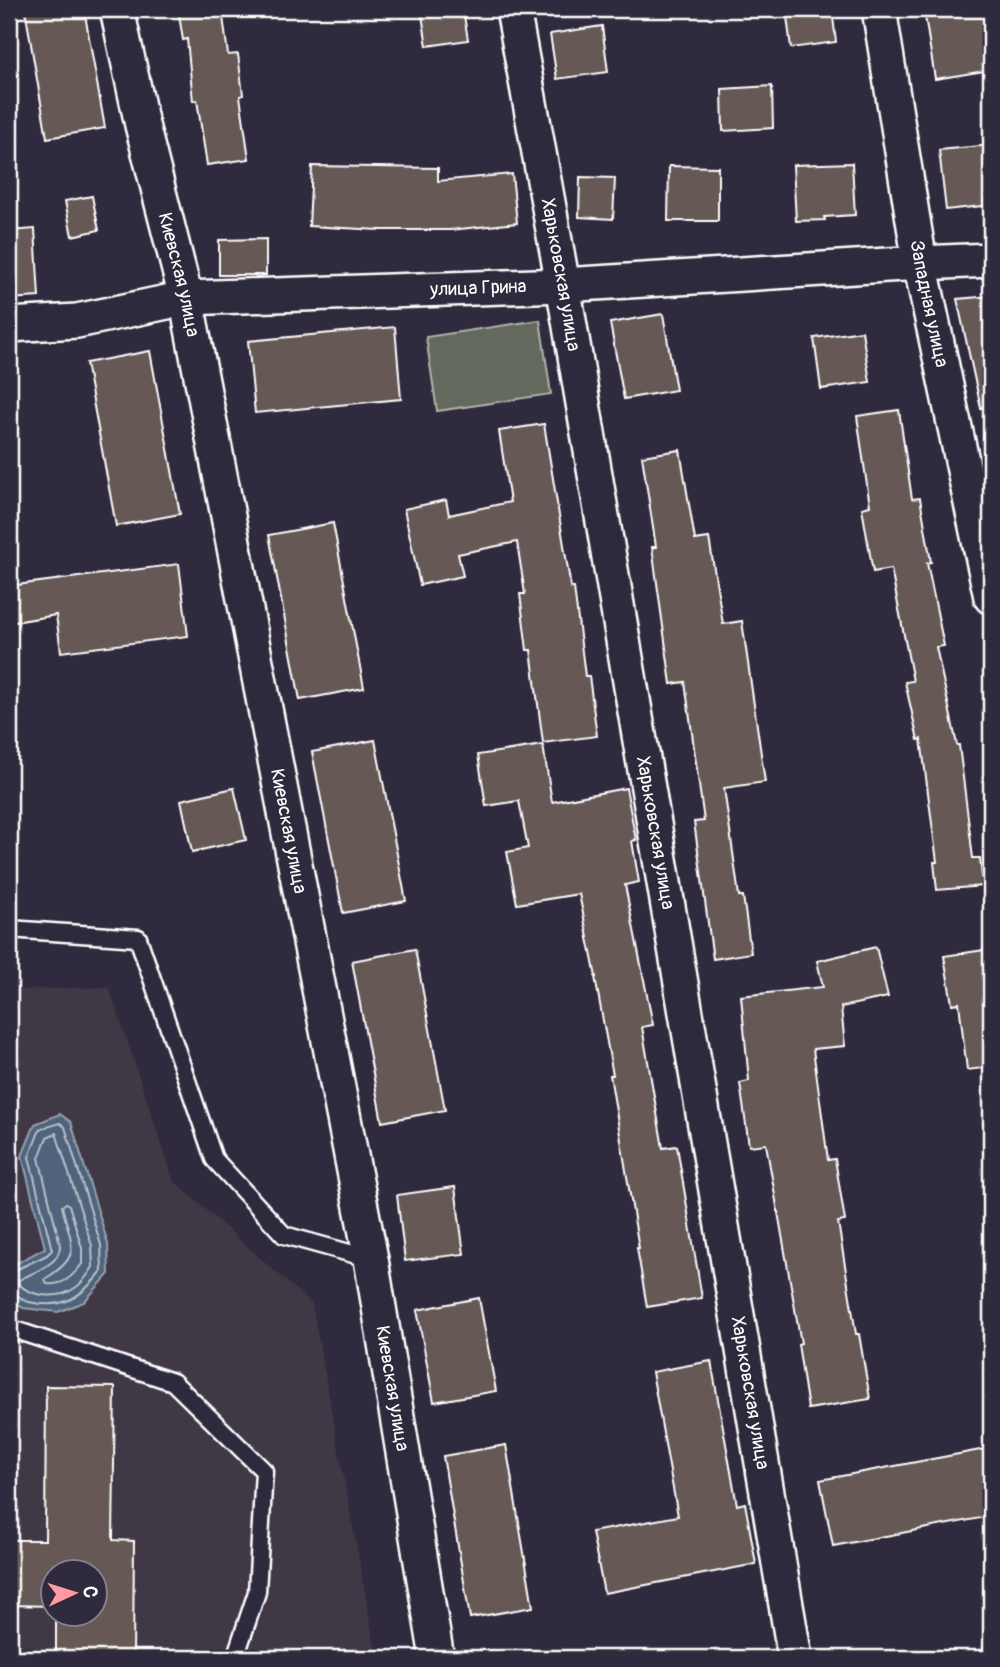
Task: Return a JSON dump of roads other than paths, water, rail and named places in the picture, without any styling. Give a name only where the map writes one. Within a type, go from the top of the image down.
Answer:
[{"type":"street","name":"Киевская улица","points":[[117,9],[142,124],[186,298],[371,1259],[437,1658]]},
{"type":"street","name":"Харьковская улица","points":[[513,9],[563,285],[795,1658]]},
{"type":"street","name":"Западная улица","points":[[879,9],[920,262],[991,597]]},
{"type":"street","name":"улица Грина","points":[[9,325],[77,321],[186,298],[563,285],[920,262],[991,260]]},
{"type":"lane","points":[[9,929],[138,938],[214,1159],[284,1235],[371,1259]]},
{"type":"lane","points":[[9,1328],[173,1382],[264,1471],[257,1592],[235,1658]]},
{"type":"water","points":[[60,1114],[71,1122],[108,1244],[109,1274],[84,1302],[58,1312],[23,1308],[9,1297],[9,1267],[45,1248],[22,1156],[35,1124]]}]
